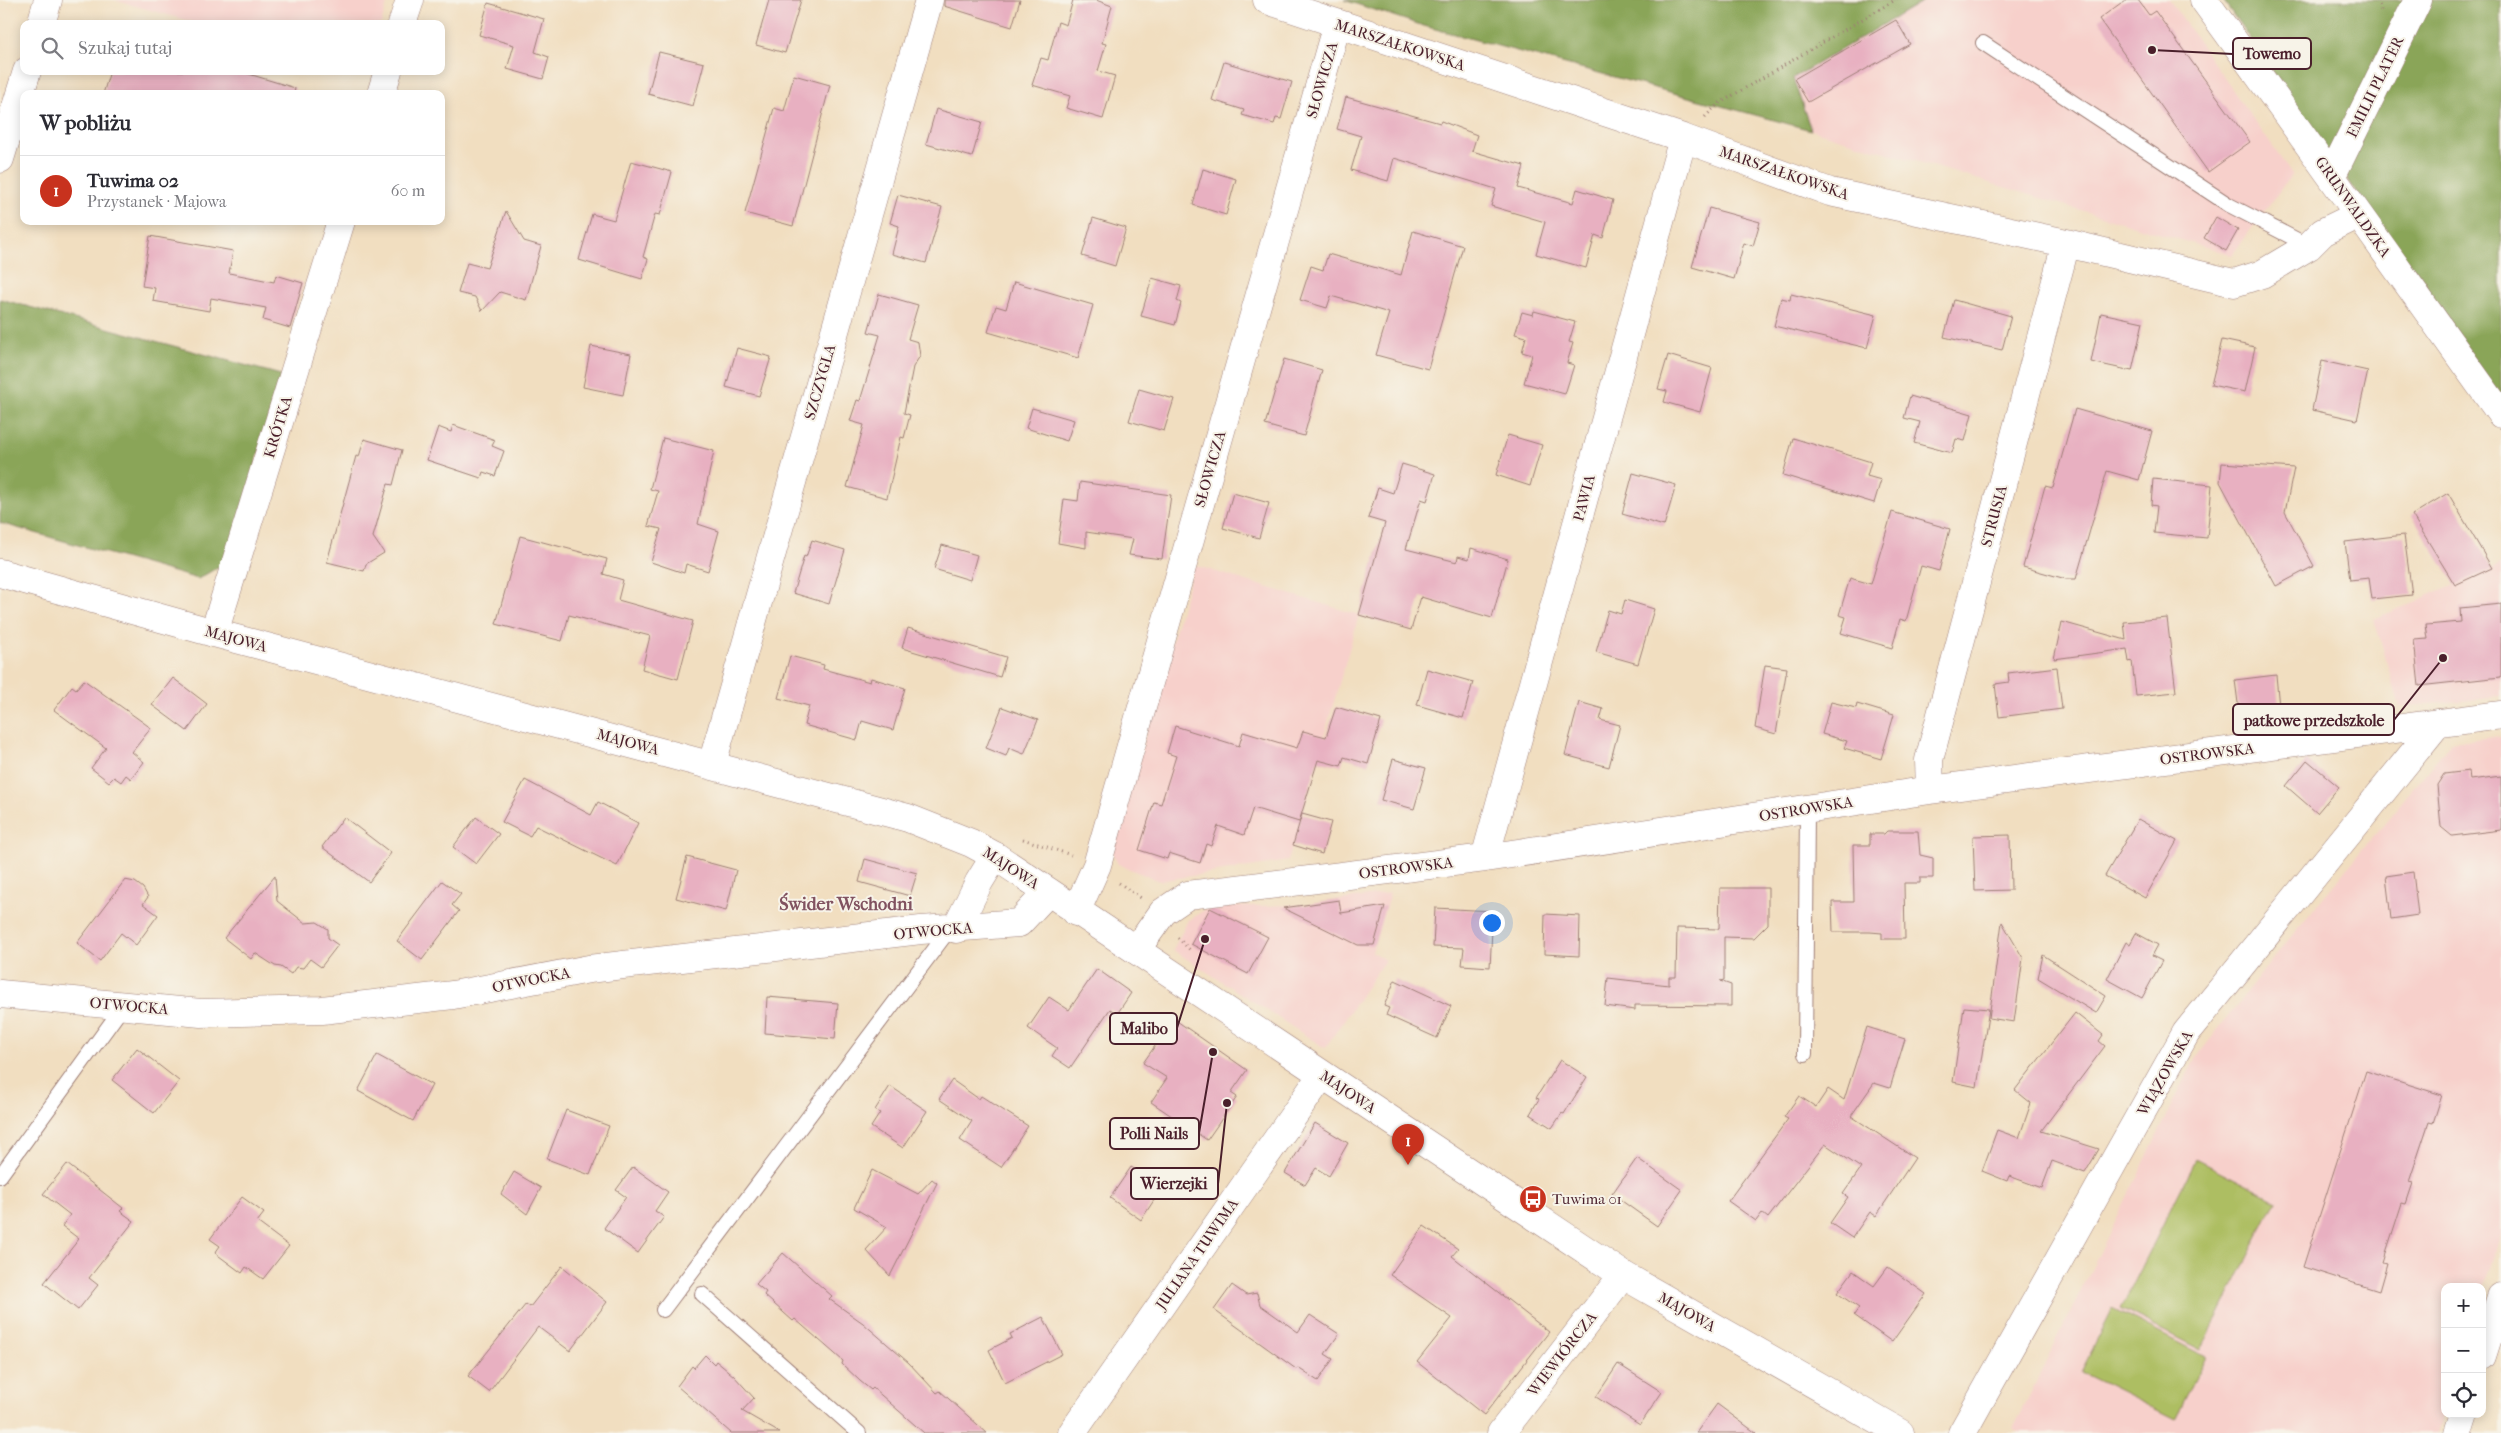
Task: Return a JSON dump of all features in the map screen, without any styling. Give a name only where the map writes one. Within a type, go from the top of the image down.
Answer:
[{"type":"street","points":[[42,20],[48,0]]},
{"type":"street","points":[[403,20],[410,0]]},
{"type":"street","name":"SZCZYGLA","points":[[712,764],[929,0]]},
{"type":"street","name":"MARSZAŁKOWSKA","points":[[1267,0],[1684,138],[1830,192],[2066,242],[2234,283],[2262,274],[2309,246],[2323,232],[2358,215]]},
{"type":"street","name":"GRUNWALDZKA","points":[[2204,0],[2332,175],[2358,215],[2501,414]]},
{"type":"street","name":"EMILII PLATER","points":[[2332,175],[2418,0]]},
{"type":"street","name":"SŁOWICZA","points":[[1076,912],[1098,865],[1338,24]]},
{"type":"street","points":[[21,90],[26,75]]},
{"type":"street","points":[[382,90],[387,75]]},
{"type":"street","points":[[0,159],[20,94]]},
{"type":"street","name":"PAWIA","points":[[1485,858],[1684,138]]},
{"type":"street","name":"KRÓTKA","points":[[214,633],[340,225]]},
{"type":"street","name":"STRUSIA","points":[[1930,790],[1929,760],[2066,242]]},
{"type":"street","name":"MAJOWA","points":[[0,573],[214,633],[712,764],[908,818],[972,843],[995,856],[1076,912],[1136,950],[1623,1275],[1900,1433]]},
{"type":"street","name":"OSTROWSKA","points":[[1136,950],[1163,912],[1188,895],[1485,858],[1930,790],[2501,715]]},
{"type":"street","name":"WIĄZOWSKA","points":[[1962,1433],[2186,1033],[2438,724]]},
{"type":"street","points":[[953,929],[995,856]]},
{"type":"street","name":"OTWOCKA","points":[[0,994],[201,1013],[322,1010],[453,995],[589,969],[921,930],[1019,923],[1048,892]]},
{"type":"street","name":"JULIANA TUWIMA","points":[[1072,1433],[1322,1075]]},
{"type":"street","name":"WIEWIÓRCZA","points":[[1501,1433],[1623,1275]]},
{"type":"street","points":[[2486,1343],[2501,1296]]},
{"type":"street","points":[[2458,1433],[2463,1418]]},
{"type":"lane","points":[[1983,43],[2229,205],[2309,246]]},
{"type":"lane","points":[[1805,1054],[1807,809]]},
{"type":"lane","points":[[663,1310],[953,929]]},
{"type":"lane","points":[[0,1176],[124,1005]]},
{"type":"lane","points":[[702,1294],[858,1433]]},
{"type":"path","points":[[1684,138],[1718,104],[1896,0]]},
{"type":"shaded area","points":[[114,0],[388,0],[382,20],[186,20]]},
{"type":"shaded area","points":[[1925,0],[2169,0],[2292,174],[2232,255],[1811,130],[1793,78]]},
{"type":"shaded area","points":[[2501,564],[2501,697],[2400,707],[2374,619]]},
{"type":"shaded area","points":[[1194,565],[1359,615],[1288,861],[1159,881],[1118,864],[1112,853]]},
{"type":"shaded area","points":[[2501,736],[2501,1236],[2486,1283],[2441,1283],[2441,1418],[2443,1418],[2438,1433],[2018,1433],[2013,1429],[2195,1059],[2275,956],[2451,742]]},
{"type":"shaded area","points":[[1390,893],[1372,952],[1385,960],[1325,1048],[1173,950],[1188,920],[1210,907],[1305,905]]},
{"type":"green space","points":[[1344,0],[1925,0],[1793,78],[1811,130],[1424,26]]},
{"type":"green space","points":[[2223,0],[2501,0],[2501,400]]},
{"type":"green space","points":[[0,299],[281,375],[228,561],[198,579],[0,523]]},
{"type":"green space","points":[[2196,1159],[2276,1200],[2201,1350],[2121,1309]]},
{"type":"green space","points":[[2113,1309],[2206,1357],[2175,1419],[2081,1372]]},
{"type":"building","points":[[769,0],[801,0],[785,53],[756,45]]},
{"type":"building","points":[[944,0],[1020,0],[1012,27],[944,6]]},
{"type":"building","points":[[1073,0],[1096,0],[1112,6],[1102,43],[1106,44],[1098,71],[1115,76],[1103,119],[1066,108],[1070,96],[1032,85],[1041,58],[1048,60],[1058,22],[1066,25]]},
{"type":"building","points":[[2125,0],[2138,0],[2149,15],[2155,11],[2250,142],[2208,172],[2099,19]]},
{"type":"building","points":[[488,3],[544,19],[535,52],[549,57],[543,79],[507,69],[514,45],[479,35]]},
{"type":"building","points":[[1896,20],[1910,44],[1808,102],[1794,79]]},
{"type":"building","points":[[659,52],[704,63],[693,106],[648,94]]},
{"type":"building","points":[[1224,62],[1292,82],[1281,119],[1276,118],[1274,124],[1242,115],[1244,110],[1212,100]]},
{"type":"building","points":[[109,75],[252,75],[295,88],[295,90],[104,90]]},
{"type":"building","points":[[794,75],[830,85],[793,226],[745,213],[774,108],[784,111]]},
{"type":"building","points":[[1346,97],[1440,123],[1441,121],[1477,135],[1472,151],[1524,166],[1518,188],[1573,203],[1577,189],[1613,200],[1603,238],[1595,235],[1586,268],[1536,254],[1545,222],[1491,206],[1496,189],[1394,158],[1388,181],[1351,170],[1361,136],[1337,129]]},
{"type":"building","points":[[936,109],[982,122],[972,157],[926,144]]},
{"type":"building","points":[[631,161],[672,172],[660,215],[655,214],[643,257],[648,259],[642,279],[579,260],[592,214],[614,220]]},
{"type":"building","points":[[1203,169],[1236,179],[1226,215],[1193,205]]},
{"type":"building","points":[[898,195],[942,207],[926,263],[892,254],[899,226],[890,223]]},
{"type":"building","points":[[1709,208],[1760,222],[1753,246],[1744,243],[1734,279],[1692,267]]},
{"type":"building","points":[[506,211],[524,241],[541,246],[526,300],[500,292],[482,311],[475,297],[458,293],[467,263],[487,268]]},
{"type":"building","points":[[2216,217],[2238,230],[2226,251],[2204,238]]},
{"type":"building","points":[[1093,218],[1126,228],[1115,266],[1082,256]]},
{"type":"building","points":[[1413,231],[1463,246],[1428,369],[1376,355],[1389,313],[1331,296],[1327,308],[1300,300],[1311,266],[1323,270],[1328,254],[1401,275]]},
{"type":"building","points":[[150,236],[233,251],[229,273],[274,282],[276,275],[303,283],[290,328],[263,320],[266,308],[211,298],[209,311],[153,301],[155,288],[142,286]]},
{"type":"building","points":[[1152,278],[1181,286],[1177,301],[1181,303],[1175,325],[1141,316]]},
{"type":"building","points":[[1014,282],[1093,305],[1078,358],[988,332],[996,306],[1006,309]]},
{"type":"building","points":[[879,294],[918,305],[908,339],[918,342],[920,356],[913,367],[904,413],[910,415],[904,438],[901,437],[887,498],[847,487],[864,425],[850,421],[857,400],[860,401],[880,335],[868,332]]},
{"type":"building","points":[[1791,294],[1876,315],[1867,348],[1774,326],[1781,298],[1790,300]]},
{"type":"building","points":[[1954,300],[2011,316],[2002,350],[1944,337]]},
{"type":"building","points":[[1534,311],[1575,322],[1569,342],[1573,343],[1567,363],[1574,365],[1565,394],[1524,383],[1532,355],[1522,352],[1526,337],[1515,334],[1522,312],[1533,315]]},
{"type":"building","points":[[2101,313],[2143,322],[2132,371],[2091,362]]},
{"type":"building","points":[[2222,340],[2255,347],[2245,392],[2211,385]]},
{"type":"building","points":[[591,346],[631,354],[623,395],[583,387]]},
{"type":"building","points":[[737,348],[771,357],[759,396],[726,387]]},
{"type":"building","points":[[1668,355],[1712,368],[1700,412],[1664,402],[1667,391],[1658,389]]},
{"type":"building","points":[[1284,359],[1322,370],[1304,436],[1265,425]]},
{"type":"building","points":[[2322,361],[2368,371],[2357,420],[2312,410]]},
{"type":"building","points":[[1139,389],[1174,399],[1164,431],[1129,421]]},
{"type":"building","points":[[1910,396],[1972,414],[1965,441],[1956,439],[1952,453],[1914,443],[1920,422],[1904,418]]},
{"type":"building","points":[[1032,408],[1074,420],[1067,441],[1026,428]]},
{"type":"building","points":[[2075,409],[2152,431],[2139,480],[2107,471],[2076,579],[2066,579],[2023,567],[2045,486],[2053,488]]},
{"type":"building","points":[[453,425],[495,440],[492,446],[504,451],[495,476],[483,472],[481,478],[427,460],[438,427],[451,432]]},
{"type":"building","points":[[1508,435],[1542,445],[1530,486],[1496,475]]},
{"type":"building","points":[[663,438],[714,451],[698,524],[719,531],[708,571],[686,564],[684,573],[651,562],[661,529],[648,526],[658,491],[650,489]]},
{"type":"building","points":[[1793,438],[1871,462],[1867,476],[1881,480],[1874,503],[1783,475]]},
{"type":"building","points":[[364,439],[402,450],[393,485],[388,484],[373,537],[384,553],[366,564],[364,571],[327,562],[356,456],[359,457]]},
{"type":"building","points":[[2222,463],[2294,468],[2285,512],[2314,566],[2276,586],[2220,482]]},
{"type":"building","points":[[1402,464],[1435,474],[1427,501],[1421,499],[1406,549],[1457,562],[1458,556],[1469,559],[1471,548],[1508,559],[1492,618],[1421,597],[1411,630],[1359,615],[1385,523],[1368,518],[1378,488],[1393,493]]},
{"type":"building","points":[[1633,473],[1676,485],[1664,526],[1622,514]]},
{"type":"building","points":[[2153,479],[2212,485],[2207,538],[2154,533],[2157,506],[2151,505]]},
{"type":"building","points":[[1080,482],[1171,495],[1162,559],[1129,555],[1133,539],[1086,532],[1086,548],[1058,543],[1064,499],[1078,501]]},
{"type":"building","points":[[1233,493],[1269,503],[1259,538],[1223,528]]},
{"type":"building","points":[[2448,493],[2492,568],[2455,585],[2412,515]]},
{"type":"building","points":[[1892,512],[1950,529],[1939,571],[1921,566],[1906,621],[1900,619],[1892,648],[1841,633],[1846,617],[1839,615],[1850,578],[1871,584]]},
{"type":"building","points":[[2404,535],[2412,595],[2372,599],[2369,578],[2350,580],[2345,542]]},
{"type":"building","points":[[520,536],[607,559],[603,574],[623,580],[618,600],[693,621],[678,679],[642,669],[650,636],[569,615],[562,641],[496,624]]},
{"type":"building","points":[[812,540],[845,550],[829,604],[793,593],[804,556],[806,557]]},
{"type":"building","points":[[942,545],[977,555],[970,580],[934,569]]},
{"type":"building","points":[[1625,600],[1654,609],[1638,664],[1596,652],[1608,610],[1621,614]]},
{"type":"building","points":[[2501,604],[2501,677],[2419,686],[2414,640],[2428,639],[2426,625],[2461,622],[2460,608]]},
{"type":"building","points":[[2167,618],[2176,692],[2136,696],[2132,661],[2129,662],[2127,649],[2054,659],[2062,622],[2126,640],[2124,622]]},
{"type":"building","points":[[908,628],[1006,657],[1000,677],[902,648]]},
{"type":"building","points":[[790,656],[824,665],[823,669],[870,682],[871,678],[905,688],[893,730],[862,721],[857,740],[804,725],[809,706],[778,698]]},
{"type":"building","points":[[1765,665],[1787,668],[1776,734],[1755,728]]},
{"type":"building","points":[[2057,667],[2062,709],[1999,717],[1995,684],[2009,682],[2008,673]]},
{"type":"building","points":[[1427,669],[1473,682],[1463,718],[1417,705]]},
{"type":"building","points":[[2276,675],[2279,707],[2239,711],[2235,680]]},
{"type":"building","points":[[173,678],[207,704],[187,731],[152,705]]},
{"type":"building","points":[[84,680],[151,728],[132,752],[144,762],[131,779],[126,775],[121,782],[114,777],[109,782],[91,768],[106,748],[54,710],[72,686],[76,689]]},
{"type":"building","points":[[1579,702],[1603,709],[1600,720],[1620,725],[1609,767],[1565,755]]},
{"type":"building","points":[[1831,702],[1856,708],[1857,704],[1894,715],[1881,759],[1844,748],[1847,741],[1822,734]]},
{"type":"building","points":[[1002,707],[1038,720],[1024,754],[1009,748],[1006,756],[986,748]]},
{"type":"building","points":[[1336,707],[1381,720],[1368,764],[1344,757],[1341,766],[1318,760],[1299,822],[1253,808],[1244,835],[1218,826],[1211,846],[1206,844],[1200,863],[1169,853],[1167,859],[1139,850],[1154,802],[1161,804],[1176,756],[1167,753],[1175,726],[1239,746],[1243,732],[1297,748],[1303,731],[1326,737]]},
{"type":"building","points":[[1393,759],[1426,768],[1414,809],[1381,800]]},
{"type":"building","points":[[2307,760],[2339,787],[2317,813],[2286,786]]},
{"type":"building","points":[[2469,771],[2470,780],[2501,776],[2501,830],[2452,836],[2441,827],[2437,785],[2444,774]]},
{"type":"building","points":[[525,780],[591,815],[598,802],[638,823],[617,866],[536,826],[530,836],[502,822]]},
{"type":"building","points":[[1302,814],[1331,822],[1322,854],[1293,845]]},
{"type":"building","points":[[344,817],[391,853],[369,882],[322,847]]},
{"type":"building","points":[[476,817],[499,834],[476,864],[453,847]]},
{"type":"building","points":[[2138,819],[2177,841],[2145,898],[2105,876]]},
{"type":"building","points":[[1887,831],[1918,831],[1920,855],[1933,858],[1933,878],[1920,878],[1920,883],[1904,883],[1905,939],[1882,939],[1882,933],[1833,932],[1832,902],[1854,902],[1853,845],[1870,845],[1870,834],[1884,834]]},
{"type":"building","points":[[2010,835],[2011,890],[1975,891],[1973,836]]},
{"type":"building","points":[[687,857],[736,870],[726,911],[676,898]]},
{"type":"building","points":[[865,859],[917,873],[910,896],[859,882]]},
{"type":"building","points":[[2413,872],[2418,915],[2391,919],[2386,876]]},
{"type":"building","points":[[275,876],[277,901],[305,923],[317,922],[328,929],[328,938],[338,945],[321,967],[310,959],[303,968],[296,967],[291,974],[255,953],[251,959],[224,938]]},
{"type":"building","points":[[125,880],[135,882],[143,888],[148,897],[143,904],[158,915],[136,945],[121,933],[100,961],[77,943]]},
{"type":"building","points":[[442,881],[461,894],[452,905],[459,911],[422,960],[397,941]]},
{"type":"building","points":[[1720,888],[1768,888],[1768,924],[1754,938],[1724,937],[1724,980],[1720,981],[1731,985],[1731,1006],[1635,1005],[1635,1010],[1605,1006],[1608,978],[1669,985],[1669,977],[1676,977],[1677,928],[1719,929]]},
{"type":"building","points":[[1339,900],[1341,913],[1385,906],[1374,945],[1358,945],[1283,908]]},
{"type":"building","points":[[1210,908],[1268,937],[1248,974],[1191,944]]},
{"type":"building","points":[[1435,908],[1493,911],[1490,967],[1462,965],[1464,948],[1433,947]]},
{"type":"building","points":[[1545,914],[1580,916],[1579,956],[1544,954]]},
{"type":"building","points":[[2002,922],[2023,958],[2014,1022],[1989,1018]]},
{"type":"building","points":[[2136,933],[2158,945],[2152,956],[2162,961],[2142,998],[2107,979],[2126,942],[2130,944]]},
{"type":"building","points":[[2043,955],[2106,996],[2096,1013],[2038,978]]},
{"type":"building","points":[[1097,969],[1131,993],[1117,1014],[1110,1009],[1070,1068],[1052,1056],[1057,1048],[1028,1028],[1049,997],[1069,1010]]},
{"type":"building","points":[[1395,980],[1451,1006],[1437,1038],[1386,1015],[1389,1008],[1384,1006]]},
{"type":"building","points":[[767,997],[838,1003],[835,1039],[765,1033]]},
{"type":"building","points":[[1964,1007],[1989,1009],[1977,1087],[1953,1082]]},
{"type":"building","points":[[2075,1013],[2103,1035],[2099,1041],[2105,1046],[2041,1131],[2099,1149],[2085,1173],[2052,1161],[2042,1188],[2009,1176],[2007,1181],[1982,1171],[1997,1130],[2019,1138],[2031,1103],[2015,1090]]},
{"type":"building","points":[[1174,1019],[1247,1070],[1231,1093],[1237,1097],[1207,1140],[1151,1102],[1167,1078],[1143,1063]]},
{"type":"building","points":[[1867,1027],[1905,1039],[1890,1088],[1874,1083],[1851,1116],[1915,1158],[1876,1216],[1870,1212],[1852,1238],[1830,1223],[1848,1197],[1843,1194],[1861,1168],[1825,1144],[1768,1218],[1762,1213],[1756,1221],[1728,1201],[1788,1119],[1784,1117],[1799,1096],[1816,1107],[1828,1089],[1844,1100]]},
{"type":"building","points":[[137,1048],[179,1081],[154,1113],[112,1080]]},
{"type":"building","points":[[377,1055],[432,1085],[413,1121],[358,1091]]},
{"type":"building","points":[[1560,1060],[1587,1077],[1564,1114],[1562,1113],[1552,1128],[1530,1114],[1539,1099],[1536,1098]]},
{"type":"building","points":[[2366,1071],[2442,1095],[2433,1123],[2429,1122],[2409,1182],[2413,1183],[2406,1204],[2402,1203],[2383,1262],[2387,1263],[2379,1291],[2303,1267]]},
{"type":"building","points":[[952,1080],[979,1099],[981,1096],[1028,1126],[1001,1167],[960,1140],[972,1121],[939,1099]]},
{"type":"building","points":[[890,1086],[927,1111],[903,1148],[871,1127],[880,1113],[875,1110]]},
{"type":"building","points":[[566,1110],[609,1126],[590,1175],[547,1159]]},
{"type":"building","points":[[1315,1123],[1348,1143],[1329,1176],[1316,1168],[1305,1185],[1285,1173]]},
{"type":"building","points":[[1637,1158],[1682,1190],[1657,1226],[1612,1194]]},
{"type":"building","points":[[67,1164],[123,1208],[120,1211],[134,1221],[89,1278],[98,1285],[78,1310],[44,1283],[79,1239],[62,1226],[70,1215],[43,1194]]},
{"type":"building","points":[[633,1167],[668,1192],[655,1211],[664,1217],[638,1253],[604,1228],[626,1197],[616,1190]]},
{"type":"building","points":[[1131,1167],[1162,1188],[1141,1220],[1110,1198]]},
{"type":"building","points":[[872,1170],[918,1194],[932,1179],[937,1183],[890,1276],[866,1250],[887,1227],[854,1208]]},
{"type":"building","points":[[514,1172],[541,1188],[527,1214],[501,1194]]},
{"type":"building","points":[[242,1197],[264,1213],[257,1222],[289,1246],[263,1279],[246,1267],[242,1273],[215,1253],[220,1246],[210,1239]]},
{"type":"building","points":[[1424,1226],[1458,1249],[1452,1256],[1549,1332],[1484,1415],[1417,1362],[1452,1318],[1390,1275]]},
{"type":"building","points":[[783,1253],[832,1296],[829,1299],[863,1323],[909,1363],[937,1393],[940,1391],[987,1433],[924,1433],[873,1388],[871,1390],[860,1381],[842,1364],[843,1361],[795,1319],[793,1321],[764,1295],[766,1292],[756,1284]]},
{"type":"building","points":[[562,1266],[607,1302],[570,1351],[538,1327],[489,1392],[468,1376],[526,1304],[530,1307]]},
{"type":"building","points":[[1888,1267],[1926,1294],[1892,1342],[1854,1315],[1859,1308],[1837,1293],[1853,1271],[1874,1286]]},
{"type":"building","points":[[1232,1285],[1246,1295],[1257,1293],[1260,1305],[1298,1332],[1310,1315],[1339,1334],[1325,1354],[1333,1359],[1318,1381],[1298,1368],[1296,1369],[1214,1310]]},
{"type":"building","points":[[1043,1317],[1062,1354],[1005,1383],[989,1350],[1012,1338],[1010,1334]]},
{"type":"building","points":[[705,1355],[714,1364],[716,1361],[734,1376],[754,1398],[742,1411],[780,1433],[731,1433],[677,1386],[692,1366],[694,1368]]},
{"type":"building","points":[[1618,1364],[1662,1392],[1640,1425],[1596,1397]]},
{"type":"building","points":[[1717,1404],[1756,1433],[1696,1433]]},
{"type":"place","name":"Towemo","points":[[2152,50]]},
{"type":"place","name":"patkowe przedszkole","points":[[2443,658]]},
{"type":"place","name":"Malibo","points":[[1205,939]]},
{"type":"place","name":"Polli Nails","points":[[1213,1052]]},
{"type":"place","name":"Wierzejki","points":[[1227,1103]]},
{"type":"place","name":"Tuwima 02","points":[[1408,1165]]},
{"type":"place","name":"Tuwima 01","points":[[1533,1199]]},
{"type":"district","name":"Świder Wschodni","points":[[846,904]]}]
